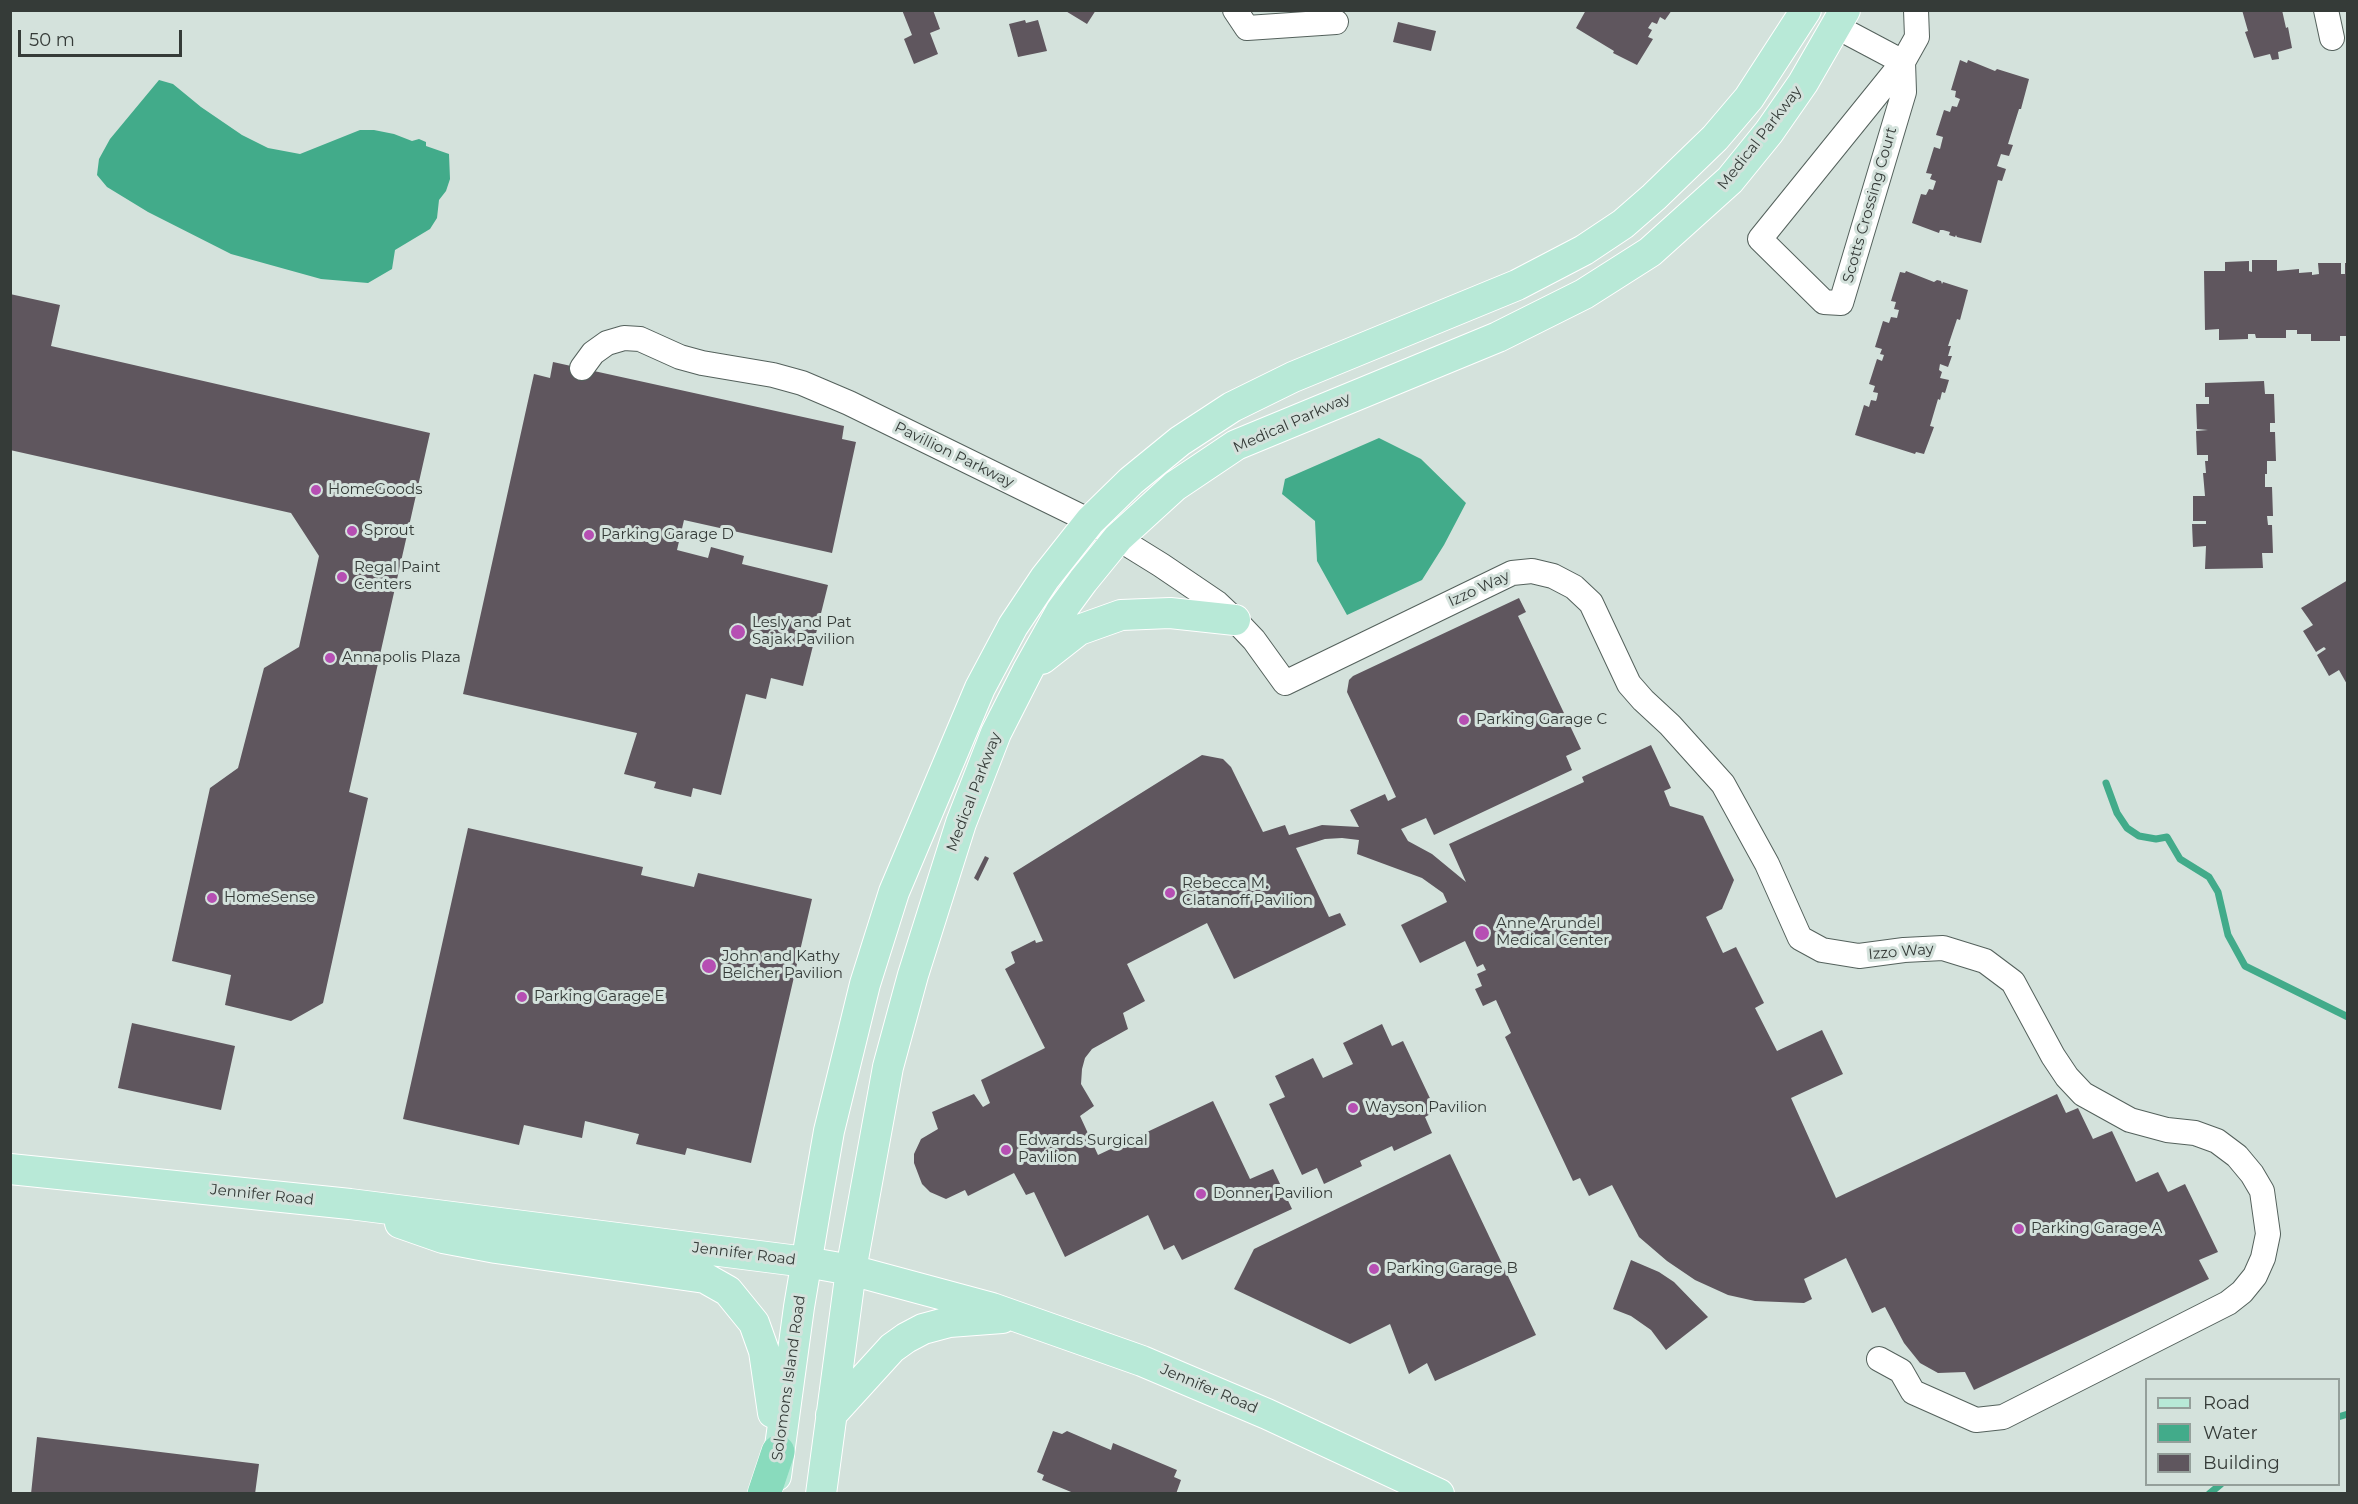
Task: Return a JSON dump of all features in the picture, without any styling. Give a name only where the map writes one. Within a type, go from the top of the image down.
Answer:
[{"type":"highway","points":[[765,1494],[778,1452]]},
{"type":"main road","points":[[806,1262],[829,1131],[844,1063],[864,984],[894,892],[980,688],[1019,617],[1045,578],[1090,521],[1131,481],[1172,448],[1232,407],[1293,377],[1517,285],[1584,250],[1623,224],[1714,138],[1749,98],[1806,10]]},
{"type":"main road","name":"Medical Parkway","points":[[851,1270],[888,1067],[913,975],[961,823],[996,732],[1061,611],[1083,580],[1118,538],[1175,486],[1236,445],[1498,337],[1584,294],[1650,252],[1673,234],[1730,180],[1803,83],[1841,19]]},
{"type":"main road","points":[[1028,670],[1079,630],[1121,615],[1170,613],[1235,620]]},
{"type":"main road","name":"Jennifer Road","points":[[10,1169],[350,1203],[806,1262],[851,1270],[1020,1317],[1182,1377],[1439,1494]]},
{"type":"main road","points":[[350,1203],[443,1238],[496,1248],[705,1278],[728,1291],[753,1323],[764,1350],[778,1452]]},
{"type":"main road","name":"Solomons Island Road","points":[[774,1494],[806,1262]]},
{"type":"main road","points":[[821,1494],[851,1270]]},
{"type":"main road","points":[[831,1415],[892,1348],[923,1329],[948,1322],[1020,1317]]},
{"type":"street","points":[[1235,10],[1247,28],[1336,22]]},
{"type":"street","points":[[1841,19],[1903,62],[1917,37],[1916,10]]},
{"type":"street","points":[[2326,10],[2332,38]]},
{"type":"street","name":"Scotts Crossing Court","points":[[1903,62],[1904,92],[1842,303],[1824,302],[1761,239],[1903,62]]},
{"type":"street","name":"Pavillion Parkway","points":[[582,368],[593,353],[607,342],[624,338],[640,339],[680,357],[773,375],[849,403],[1090,521],[1118,538],[1217,603],[1254,640],[1285,683]]},
{"type":"street","name":"Izzo Way","points":[[1285,683],[1512,573],[1532,571],[1553,576],[1574,587],[1590,603],[1629,684],[1724,784],[1767,864],[1800,938],[1822,950],[1859,956],[1943,948],[1984,961],[2013,982],[2053,1056],[2067,1077],[2083,1094],[2130,1120],[2167,1130],[2195,1133],[2217,1141],[2237,1156],[2262,1191],[2268,1234],[2263,1258],[2255,1276],[2242,1292],[2228,1304],[2003,1417],[1976,1420],[1913,1392],[1901,1371],[1879,1359]]},
{"type":"water","points":[[159,80],[173,84],[201,107],[242,135],[268,148],[300,154],[360,130],[374,130],[412,141],[419,139],[426,142],[426,146],[449,154],[450,179],[446,191],[439,200],[437,218],[430,229],[395,250],[392,269],[368,283],[321,279],[231,254],[148,212],[107,187],[97,175],[99,159],[110,139]]},
{"type":"water","points":[[1379,438],[1421,459],[1466,503],[1422,580],[1347,615],[1317,561],[1315,521],[1282,494],[1285,479]]},
{"type":"building","points":[[902,10],[933,10],[940,29],[930,33],[938,54],[914,64],[904,39],[912,35]]},
{"type":"building","points":[[1064,10],[1096,10],[1087,24]]},
{"type":"building","points":[[1586,10],[1672,10],[1665,20],[1660,17],[1657,24],[1652,22],[1648,28],[1652,30],[1648,37],[1653,39],[1637,65],[1613,53],[1614,51],[1576,28]]},
{"type":"building","points":[[2242,10],[2282,10],[2292,48],[2278,52],[2279,59],[2272,60],[2270,54],[2254,58],[2245,32],[2248,31]]},
{"type":"building","points":[[1025,20],[1026,23],[1038,20],[1047,51],[1018,57],[1009,24]]},
{"type":"building","points":[[1398,22],[1436,31],[1431,51],[1393,42]]},
{"type":"building","points":[[1960,60],[1967,63],[1968,60],[1995,71],[1997,69],[2029,79],[2008,144],[2013,145],[2009,156],[2001,154],[1997,166],[2006,169],[2002,181],[1998,180],[1981,243],[1949,235],[1950,232],[1943,230],[1939,233],[1912,223],[1921,194],[1926,195],[1929,189],[1933,190],[1936,181],[1930,179],[1932,174],[1926,173],[1934,147],[1940,149],[1943,137],[1936,135],[1944,110],[1950,112],[1952,106],[1957,107],[1960,99],[1955,97],[1956,91],[1951,90]]},
{"type":"building","points":[[2252,260],[2277,260],[2277,271],[2299,269],[2299,273],[2312,272],[2312,275],[2319,274],[2318,263],[2341,263],[2341,274],[2345,274],[2345,263],[2348,263],[2348,336],[2340,336],[2340,341],[2311,341],[2311,334],[2297,334],[2297,330],[2286,330],[2286,338],[2256,338],[2255,334],[2248,334],[2248,339],[2219,340],[2219,329],[2205,330],[2204,271],[2225,271],[2225,262],[2249,261],[2249,271],[2252,272]]},
{"type":"building","points":[[1906,271],[1934,282],[1937,280],[1942,284],[1943,282],[1968,290],[1960,320],[1957,319],[1948,346],[1951,346],[1948,356],[1952,356],[1948,367],[1940,364],[1939,370],[1942,372],[1940,378],[1949,380],[1945,393],[1942,392],[1940,400],[1938,399],[1930,426],[1934,427],[1924,454],[1916,452],[1915,454],[1855,435],[1864,405],[1869,407],[1871,400],[1876,401],[1877,398],[1878,393],[1873,392],[1875,386],[1869,384],[1877,359],[1882,361],[1884,355],[1880,354],[1882,349],[1875,347],[1883,321],[1889,323],[1891,317],[1897,318],[1899,310],[1894,309],[1896,302],[1891,301],[1900,272],[1905,273]]},
{"type":"building","name":"Annapolis Plaza","points":[[10,294],[60,305],[51,346],[430,433],[349,792],[368,798],[323,1003],[291,1021],[225,1005],[231,975],[172,961],[210,788],[238,768],[264,668],[299,647],[319,556],[291,513],[10,450]]},
{"type":"building","name":"Parking Garage D","points":[[553,362],[844,426],[842,439],[856,442],[832,553],[684,520],[677,550],[708,558],[711,547],[744,556],[742,564],[828,585],[803,686],[771,678],[766,699],[746,694],[721,795],[693,788],[691,797],[654,788],[656,782],[624,774],[637,733],[463,694],[534,374],[550,378]]},
{"type":"building","points":[[2264,381],[2265,394],[2274,394],[2275,423],[2270,423],[2270,432],[2275,432],[2276,461],[2267,461],[2267,474],[2265,474],[2265,487],[2272,487],[2273,516],[2267,516],[2268,525],[2272,525],[2273,553],[2262,553],[2263,568],[2205,569],[2206,546],[2193,547],[2192,524],[2206,524],[2206,521],[2193,521],[2193,496],[2205,496],[2203,473],[2206,473],[2205,461],[2208,461],[2208,455],[2197,455],[2196,431],[2208,430],[2197,429],[2196,404],[2209,404],[2209,397],[2205,397],[2205,383]]},
{"type":"building","points":[[2348,580],[2348,686],[2339,670],[2329,676],[2317,655],[2326,649],[2324,647],[2316,652],[2303,631],[2313,625],[2301,608]]},
{"type":"building","points":[[1519,598],[1526,612],[1518,616],[1581,749],[1566,756],[1572,770],[1434,835],[1426,818],[1401,829],[1408,841],[1432,854],[1466,882],[1449,844],[1584,782],[1582,777],[1651,745],[1671,788],[1664,791],[1670,806],[1703,816],[1734,880],[1722,909],[1706,917],[1723,953],[1736,947],[1764,1003],[1755,1008],[1777,1051],[1822,1030],[1843,1074],[1791,1098],[1836,1198],[2057,1094],[2066,1113],[2078,1108],[2093,1139],[2112,1131],[2136,1182],[2158,1172],[2168,1192],[2185,1184],[2218,1252],[2199,1260],[2209,1279],[1974,1390],[1965,1372],[1938,1373],[1920,1363],[1904,1343],[1885,1307],[1872,1313],[1846,1258],[1804,1279],[1812,1299],[1804,1303],[1755,1301],[1728,1295],[1695,1280],[1667,1261],[1639,1237],[1612,1185],[1589,1196],[1580,1178],[1573,1181],[1505,1037],[1511,1033],[1496,1000],[1483,1006],[1475,989],[1482,986],[1477,974],[1486,970],[1483,964],[1477,967],[1465,941],[1420,963],[1401,925],[1447,902],[1443,893],[1422,878],[1357,854],[1359,840],[1342,838],[1325,839],[1296,848],[1329,917],[1340,913],[1346,925],[1234,979],[1207,923],[1127,964],[1145,1001],[1123,1013],[1128,1029],[1092,1049],[1085,1058],[1082,1069],[1081,1084],[1094,1106],[1080,1116],[1098,1155],[1213,1101],[1250,1179],[1273,1169],[1292,1209],[1182,1260],[1174,1245],[1164,1250],[1148,1215],[1065,1257],[1034,1192],[1026,1195],[1014,1173],[968,1196],[965,1190],[946,1199],[930,1192],[922,1184],[914,1163],[914,1154],[921,1139],[938,1129],[932,1112],[974,1094],[983,1107],[990,1103],[981,1080],[1045,1048],[1005,969],[1015,963],[1011,952],[1035,940],[1036,943],[1043,941],[1013,873],[1202,755],[1223,759],[1231,767],[1263,832],[1285,825],[1289,835],[1322,825],[1359,827],[1350,810],[1385,794],[1388,801],[1396,797],[1347,692],[1349,680],[1353,676]]},
{"type":"building","points":[[468,828],[643,867],[641,875],[694,887],[698,873],[812,899],[751,1163],[687,1148],[685,1155],[636,1144],[639,1134],[585,1121],[582,1138],[524,1125],[519,1145],[403,1119]]},
{"type":"building","points":[[985,856],[989,858],[978,881],[974,878]]},
{"type":"building","points":[[132,1023],[235,1046],[221,1110],[118,1088]]},
{"type":"building","name":"Wayson Pavilion","points":[[1382,1024],[1392,1046],[1403,1041],[1436,1111],[1425,1117],[1432,1133],[1394,1151],[1392,1146],[1360,1161],[1362,1166],[1324,1184],[1317,1168],[1302,1175],[1269,1104],[1285,1097],[1275,1076],[1313,1058],[1323,1078],[1353,1064],[1343,1043]]},
{"type":"building","name":"Parking Garage B","points":[[1450,1154],[1536,1335],[1435,1381],[1427,1363],[1409,1374],[1390,1324],[1350,1344],[1234,1289],[1254,1249]]},
{"type":"building","points":[[1631,1260],[1659,1272],[1674,1282],[1708,1317],[1666,1350],[1651,1330],[1631,1316],[1613,1309]]},
{"type":"building","points":[[1053,1431],[1062,1434],[1067,1431],[1111,1450],[1113,1443],[1177,1470],[1174,1477],[1181,1480],[1176,1494],[1076,1494],[1042,1480],[1044,1475],[1037,1472]]},
{"type":"building","points":[[37,1437],[259,1464],[255,1494],[31,1494]]},
{"type":"waterway","points":[[2106,783],[2117,813],[2127,828],[2139,836],[2156,839],[2167,837],[2180,859],[2209,877],[2218,892],[2228,935],[2245,966],[2348,1017]]},
{"type":"waterway","points":[[2340,1416],[2348,1414]]},
{"type":"waterway","points":[[2209,1494],[2219,1486]]},
{"type":"place","name":"HomeGoods","points":[[316,490]]},
{"type":"place","name":"Sprout","points":[[352,531]]},
{"type":"place","name":"Parking Garage D","points":[[589,535]]},
{"type":"place","name":"Regal Paint Centers","points":[[342,577]]},
{"type":"place","name":"Lesly and Pat Sajak Pavilion","points":[[738,632]]},
{"type":"place","name":"Annapolis Plaza","points":[[330,658]]},
{"type":"place","name":"Parking Garage C","points":[[1464,720]]},
{"type":"place","name":"Rebecca M. Clatanoff Pavilion","points":[[1170,893]]},
{"type":"place","name":"HomeSense","points":[[212,898]]},
{"type":"place","name":"Anne Arundel Medical Center","points":[[1482,933]]},
{"type":"place","name":"John and Kathy Belcher Pavilion","points":[[709,966]]},
{"type":"place","name":"Parking Garage E","points":[[522,997]]},
{"type":"place","name":"Wayson Pavilion","points":[[1353,1108]]},
{"type":"place","name":"Edwards Surgical Pavilion","points":[[1006,1150]]},
{"type":"place","name":"Donner Pavilion","points":[[1201,1194]]},
{"type":"place","name":"Parking Garage A","points":[[2019,1229]]},
{"type":"place","name":"Parking Garage B","points":[[1374,1269]]}]
